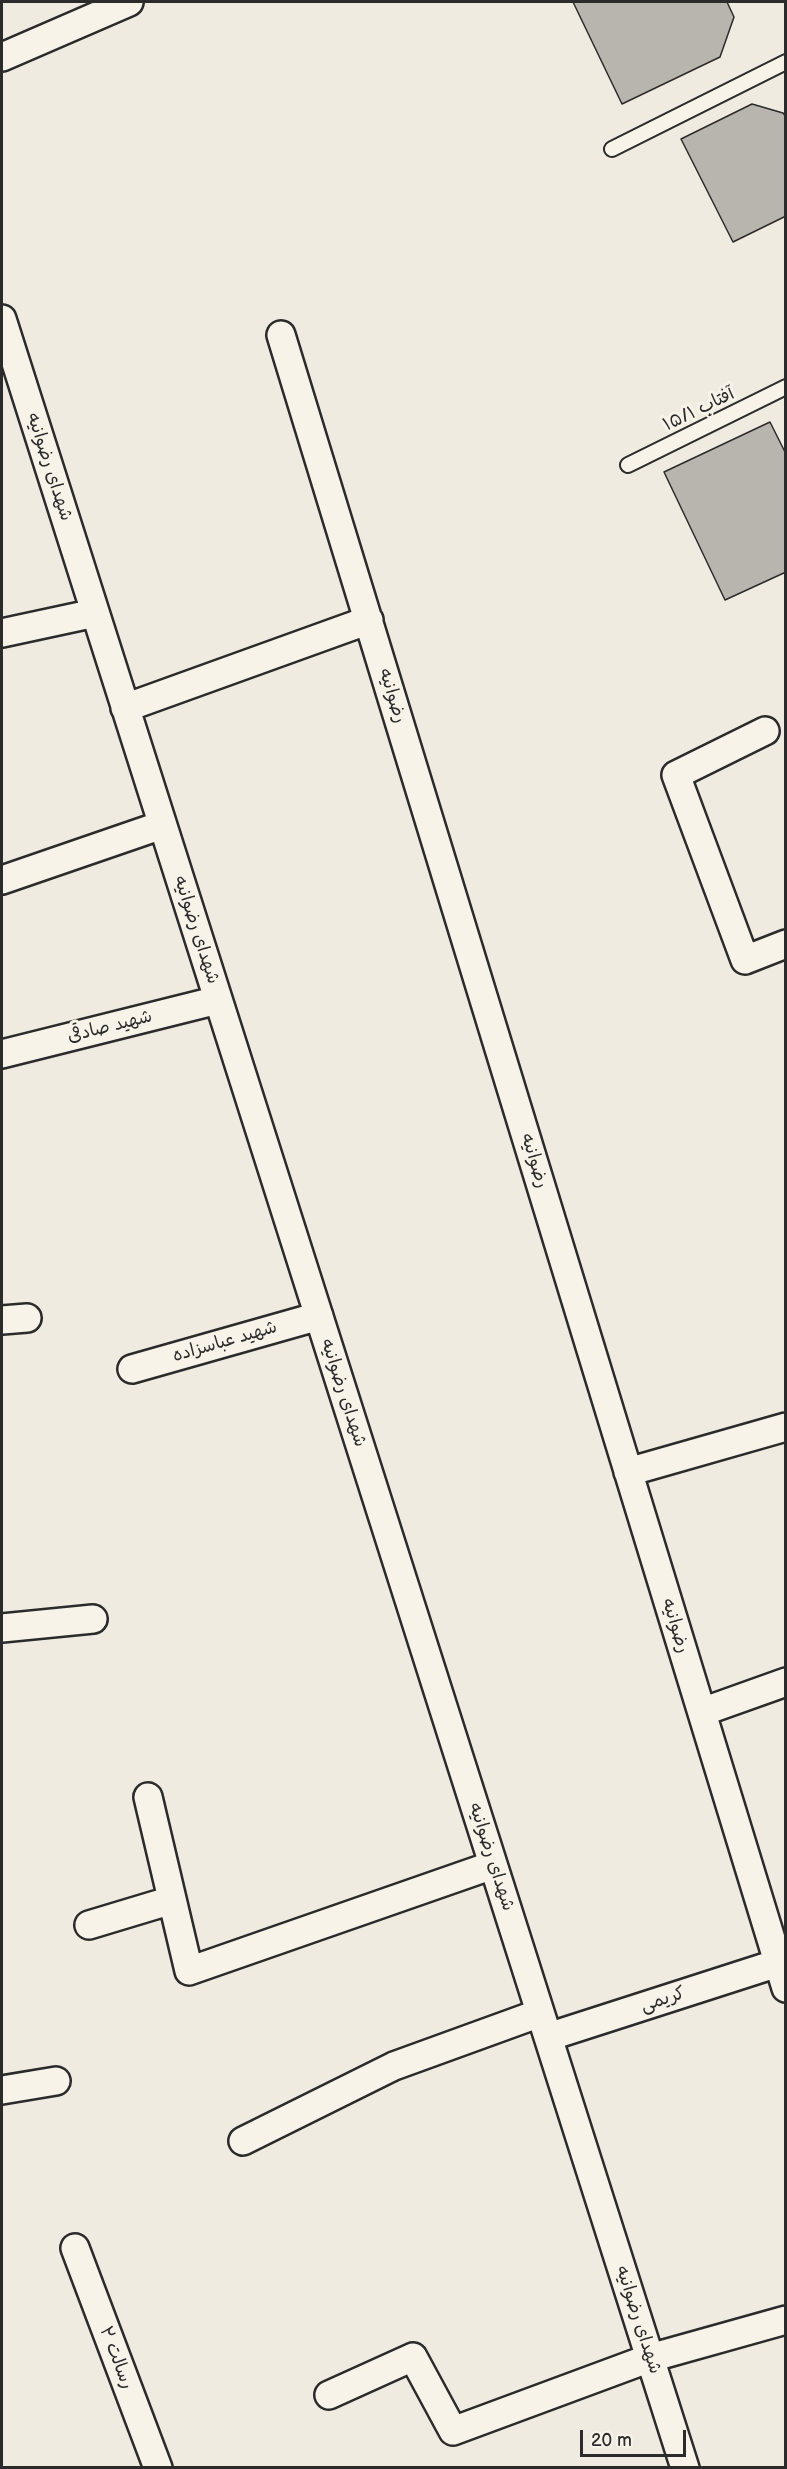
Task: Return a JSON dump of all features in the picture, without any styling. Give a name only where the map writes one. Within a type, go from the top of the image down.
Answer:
[{"type":"street","points":[[2,57],[129,2]]},
{"type":"street","name":"شهدای رضوانیه","points":[[2,319],[685,2468]]},
{"type":"street","name":"رضوانیه","points":[[282,334],[786,1988]]},
{"type":"street","points":[[2,633],[95,613]]},
{"type":"street","points":[[125,708],[369,620]]},
{"type":"street","points":[[765,731],[676,774],[745,960],[786,944]]},
{"type":"street","points":[[2,880],[162,825]]},
{"type":"street","name":"شهید صادقی","points":[[2,1054],[218,999]]},
{"type":"street","name":"شهید عباسزاده","points":[[132,1369],[319,1316]]},
{"type":"street","points":[[628,1472],[786,1427]]},
{"type":"street","points":[[2,1628],[93,1619]]},
{"type":"street","points":[[702,1712],[786,1682]]},
{"type":"street","points":[[148,1797],[189,1971],[493,1865]]},
{"type":"street","points":[[89,1925],[172,1900]]},
{"type":"street","name":"کریمی","points":[[243,2141],[394,2066],[778,1963]]},
{"type":"street","points":[[2,2090],[56,2081]]},
{"type":"street","name":"رسالت ۲","points":[[75,2248],[158,2468]]},
{"type":"street","points":[[329,2395],[413,2357],[453,2431],[650,2358],[786,2320]]},
{"type":"lane","points":[[612,149],[786,62]]},
{"type":"lane","name":"آفتاب ۱۵/۱","points":[[628,465],[786,387]]},
{"type":"building","points":[[573,2],[727,2],[734,17],[720,57],[622,104]]},
{"type":"building","points":[[752,104],[783,113],[786,117],[786,216],[733,242],[681,139]]},
{"type":"building","points":[[770,422],[786,454],[786,572],[725,600],[664,472]]}]
